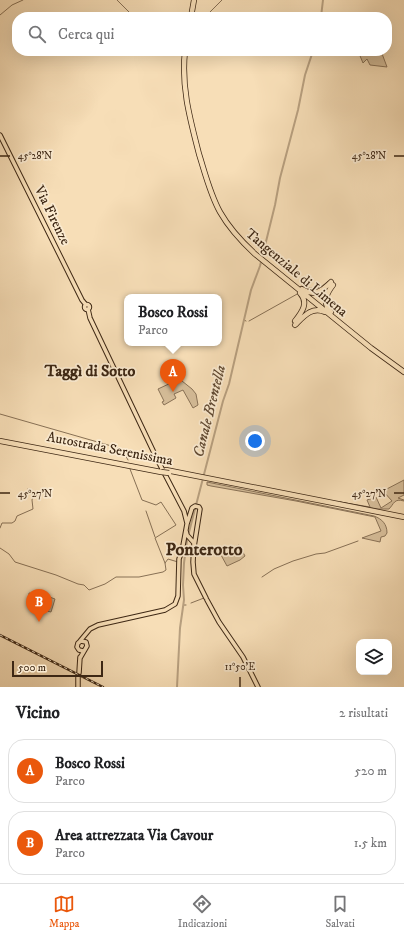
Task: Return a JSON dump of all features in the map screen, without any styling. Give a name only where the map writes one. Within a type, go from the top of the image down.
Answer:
[{"type":"highway","points":[[193,12],[195,0]]},
{"type":"highway","name":"Tangenziale di Limena","points":[[186,56],[184,84],[188,110],[209,187],[217,207],[227,222],[240,240],[254,253],[388,360],[404,371]]},
{"type":"highway","points":[[287,279],[311,293],[318,293],[332,283],[326,296],[326,305],[340,322]]},
{"type":"highway","points":[[287,279],[300,292],[304,300],[303,311],[294,324],[307,314],[316,310],[325,312],[340,322]]},
{"type":"highway","name":"Autostrada Serenissima","points":[[0,439],[404,518]]},
{"type":"main road","name":"Via Firenze","points":[[0,135],[82,300],[86,305],[85,308],[88,310],[92,322],[163,471]]},
{"type":"main road","points":[[163,471],[185,515],[187,524]]},
{"type":"main road","points":[[81,651],[76,646],[90,629],[98,625],[165,610],[172,607],[178,596],[179,563],[187,524],[192,508],[197,506],[200,509],[194,547],[194,574],[219,622],[243,657],[258,687]]},
{"type":"main road","points":[[185,515],[188,517],[190,515]]},
{"type":"main road","points":[[186,530],[194,543],[194,547]]},
{"type":"main road","points":[[184,540],[186,537],[194,537],[196,532]]},
{"type":"main road","points":[[81,651],[87,648],[84,638],[86,634]]},
{"type":"main road","points":[[80,641],[86,642]]},
{"type":"main road","points":[[78,687],[81,651]]},
{"type":"shaded area","points":[[360,56],[383,56],[387,67],[370,65],[367,59],[363,63]]},
{"type":"shaded area","points":[[170,372],[192,389],[196,394],[198,405],[193,408],[183,390],[174,394],[176,398],[164,405],[162,402],[164,401],[158,389],[173,382],[169,373]]},
{"type":"shaded area","points":[[404,480],[404,495],[398,498],[404,501],[396,501],[389,509],[378,509],[340,502],[370,507],[367,500],[376,497],[381,508],[392,501],[383,491]]},
{"type":"shaded area","points":[[207,482],[374,516],[384,522],[387,533],[385,536],[381,537],[380,542],[362,538],[381,531],[375,517],[211,486],[207,485]]},
{"type":"shaded area","points":[[239,545],[245,556],[227,566],[221,555]]},
{"type":"shaded area","points":[[29,593],[44,595],[55,599],[51,612],[31,607],[33,596],[29,595]]},
{"type":"waterway","points":[[0,15],[12,5],[23,0]]},
{"type":"waterway","points":[[117,0],[129,12]]},
{"type":"waterway","points":[[210,12],[222,0]]},
{"type":"waterway","name":"Canale Brentella","points":[[322,12],[323,0]]},
{"type":"waterway","name":"Canale Brentella","points":[[177,687],[180,628],[184,600],[184,563],[187,540],[223,401],[229,384],[251,290],[260,266],[280,178],[298,110],[305,75],[311,56]]},
{"type":"waterway","points":[[307,288],[320,287],[328,281]]},
{"type":"waterway","points":[[249,321],[299,293]]},
{"type":"waterway","points":[[0,414],[122,449],[128,460]]},
{"type":"waterway","points":[[130,469],[142,500],[156,505],[161,502],[176,525],[155,538],[165,563]]},
{"type":"waterway","points":[[0,528],[2,523],[12,523],[15,521],[17,516],[33,509],[33,496],[28,489]]},
{"type":"waterway","points":[[146,511],[155,537]]},
{"type":"waterway","points":[[262,577],[274,569],[293,561],[316,554],[325,553],[358,541]]},
{"type":"waterway","points":[[0,548],[9,554],[15,562],[84,585],[89,590],[105,584],[116,577],[139,577],[163,572],[166,570],[165,563],[168,559],[178,562]]},
{"type":"waterway","points":[[191,603],[204,598]]},
{"type":"railway","points":[[0,635],[103,687]]},
{"type":"place","name":"Bosco Rossi","points":[[173,392]]},
{"type":"place","name":"Area attrezzata Via Cavour","points":[[39,622]]},
{"type":"district","name":"Taggì di Sotto","points":[[90,370]]},
{"type":"district","name":"Ponterotto","points":[[204,549]]}]
